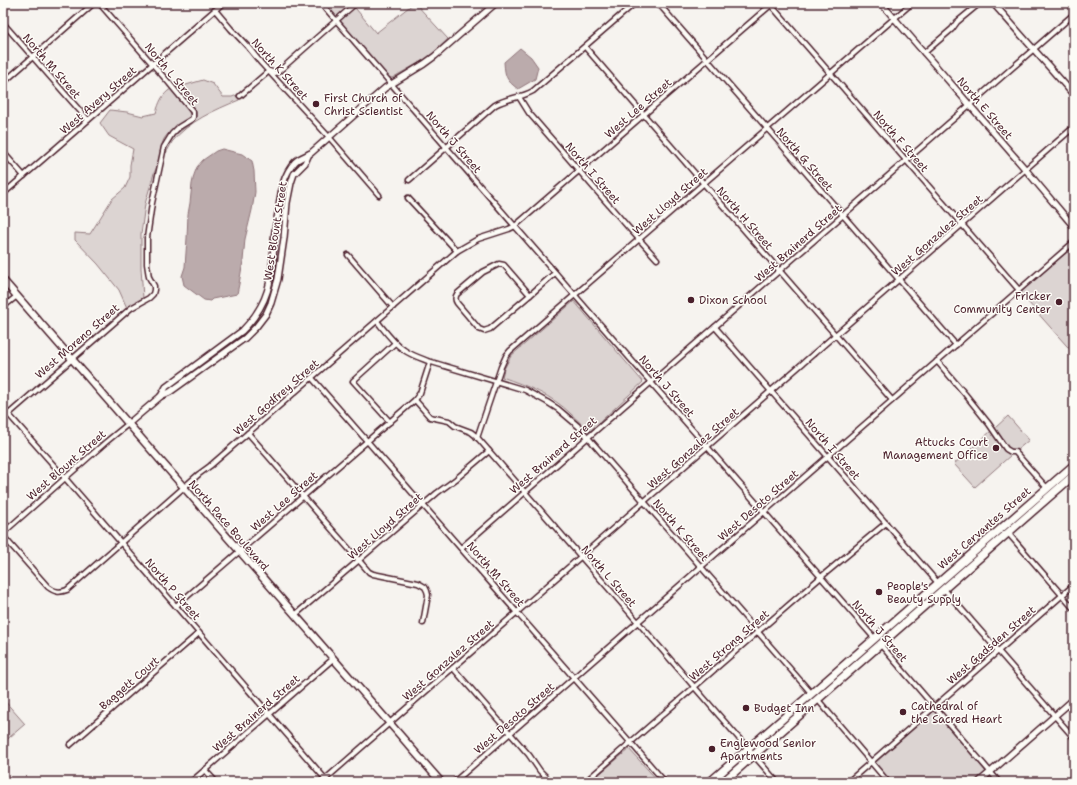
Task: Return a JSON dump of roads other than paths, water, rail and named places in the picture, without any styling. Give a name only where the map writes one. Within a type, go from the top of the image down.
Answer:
[{"type":"main road","name":"North Pace Boulevard","points":[[3,280],[441,782]]},
{"type":"main road","name":"West Cervantes Street","points":[[723,782],[818,700],[938,582],[1074,465]]},
{"type":"main road","points":[[1073,478],[1070,473],[1074,469]]},
{"type":"main road","name":"West Cervantes Street","points":[[710,782],[812,694],[944,589],[1020,522],[1073,478]]},
{"type":"main road","points":[[1020,522],[1027,511],[1046,494],[1047,488]]},
{"type":"street","points":[[3,82],[94,3]]},
{"type":"street","name":"North L Street","points":[[99,3],[169,82],[193,112],[192,119],[179,127],[172,134],[164,147],[152,203],[147,238],[148,277]]},
{"type":"street","name":"West Avery Street","points":[[3,194],[223,3]]},
{"type":"street","name":"North J Street","points":[[321,3],[999,782]]},
{"type":"street","points":[[240,96],[270,71],[275,73],[278,72],[356,3]]},
{"type":"street","points":[[309,154],[385,88],[435,56],[496,3]]},
{"type":"street","points":[[409,180],[495,105],[534,91],[635,3]]},
{"type":"street","name":"North G Street","points":[[658,3],[956,345]]},
{"type":"street","name":"North E Street","points":[[881,3],[1074,226]]},
{"type":"street","name":"West Lloyd Street","points":[[477,438],[503,362],[510,351],[912,3]]},
{"type":"street","points":[[924,53],[980,3]]},
{"type":"street","points":[[993,3],[1074,95]]},
{"type":"street","name":"West Lee Street","points":[[515,226],[771,4]]},
{"type":"street","name":"North F Street","points":[[771,4],[830,74],[1019,290]]},
{"type":"street","name":"North K Street","points":[[215,10],[379,195]]},
{"type":"street","name":"West Brainerd Street","points":[[461,548],[1074,14]]},
{"type":"street","name":"North M Street","points":[[3,23],[88,120]]},
{"type":"street","name":"North H Street","points":[[585,47],[892,400]]},
{"type":"street","name":"North I Street","points":[[519,96],[529,113],[657,259]]},
{"type":"street","name":"West Gonzalez Street","points":[[326,781],[389,723],[645,502],[1074,127]]},
{"type":"street","points":[[3,152],[24,176]]},
{"type":"street","name":"West Blount Street","points":[[161,396],[166,387],[242,331],[260,309],[264,302],[270,283],[274,254],[275,227],[284,180],[295,162],[309,154]]},
{"type":"street","name":"West Blount Street","points":[[3,533],[106,442],[161,396],[170,392],[226,353],[245,338],[262,320],[271,303],[277,285],[284,238],[288,192],[294,174],[305,163],[309,154]]},
{"type":"street","points":[[408,198],[457,251]]},
{"type":"street","name":"West Godfrey Street","points":[[3,536],[45,584],[53,590],[56,592],[63,591],[71,587],[183,487],[312,378],[457,251],[478,239],[515,226]]},
{"type":"street","name":"West Desoto Street","points":[[454,782],[1074,242]]},
{"type":"street","points":[[348,255],[393,307]]},
{"type":"street","points":[[530,295],[502,264],[483,272],[457,294],[455,299],[479,328],[484,331],[490,329],[530,295],[555,273]]},
{"type":"street","name":"West Moreno Street","points":[[3,419],[131,308],[150,297],[153,294],[154,286],[148,277]]},
{"type":"street","points":[[270,283],[277,285]]},
{"type":"street","points":[[3,308],[17,296]]},
{"type":"street","name":"North K Street","points":[[377,321],[395,343],[408,352],[430,362],[525,390],[547,402],[568,417],[588,437],[812,694]]},
{"type":"street","name":"North I Street","points":[[715,327],[938,582]]},
{"type":"street","points":[[390,422],[353,381],[395,343]]},
{"type":"street","points":[[222,347],[226,353]]},
{"type":"street","points":[[937,361],[989,424],[1006,449],[1011,452],[1015,452],[1047,488]]},
{"type":"street","points":[[415,400],[420,394],[430,362]]},
{"type":"street","name":"North M Street","points":[[312,378],[665,782]]},
{"type":"street","name":"North L Street","points":[[415,400],[430,417],[449,421],[455,426],[471,432],[477,438],[777,782]]},
{"type":"street","name":"West Lee Street","points":[[176,606],[415,400]]},
{"type":"street","name":"North P Street","points":[[3,408],[326,781]]},
{"type":"street","points":[[248,433],[369,572],[418,582],[425,587],[428,595],[423,623]]},
{"type":"street","name":"West Lloyd Street","points":[[295,615],[437,493],[489,451]]},
{"type":"street","name":"West Strong Street","points":[[585,782],[821,577],[886,523]]},
{"type":"street","points":[[1008,533],[1074,609]]},
{"type":"street","name":"West Gadsden Street","points":[[848,782],[1074,585]]},
{"type":"street","points":[[944,589],[1074,738]]},
{"type":"street","name":"Baggett Court","points":[[70,746],[199,633]]},
{"type":"street","name":"West Brainerd Street","points":[[191,782],[333,659]]},
{"type":"street","points":[[453,668],[529,755],[550,782]]},
{"type":"street","points":[[979,782],[1074,699]]},
{"type":"street","points":[[818,700],[888,782]]},
{"type":"street","points":[[205,770],[216,782]]},
{"type":"place","name":"First Church of Christ Scientist","points":[[316,104]]},
{"type":"place","name":"Dixon School","points":[[691,300]]},
{"type":"place","name":"Fricker Community Center","points":[[1059,302]]},
{"type":"place","name":"Attucks Court Management Office","points":[[996,448]]},
{"type":"place","name":"People's Beauty Supply","points":[[879,592]]},
{"type":"place","name":"Budget Inn","points":[[746,708]]},
{"type":"place","name":"Cathedral of the Sacred Heart","points":[[903,712]]},
{"type":"place","name":"Englewood Senior Apartments","points":[[712,749]]}]
